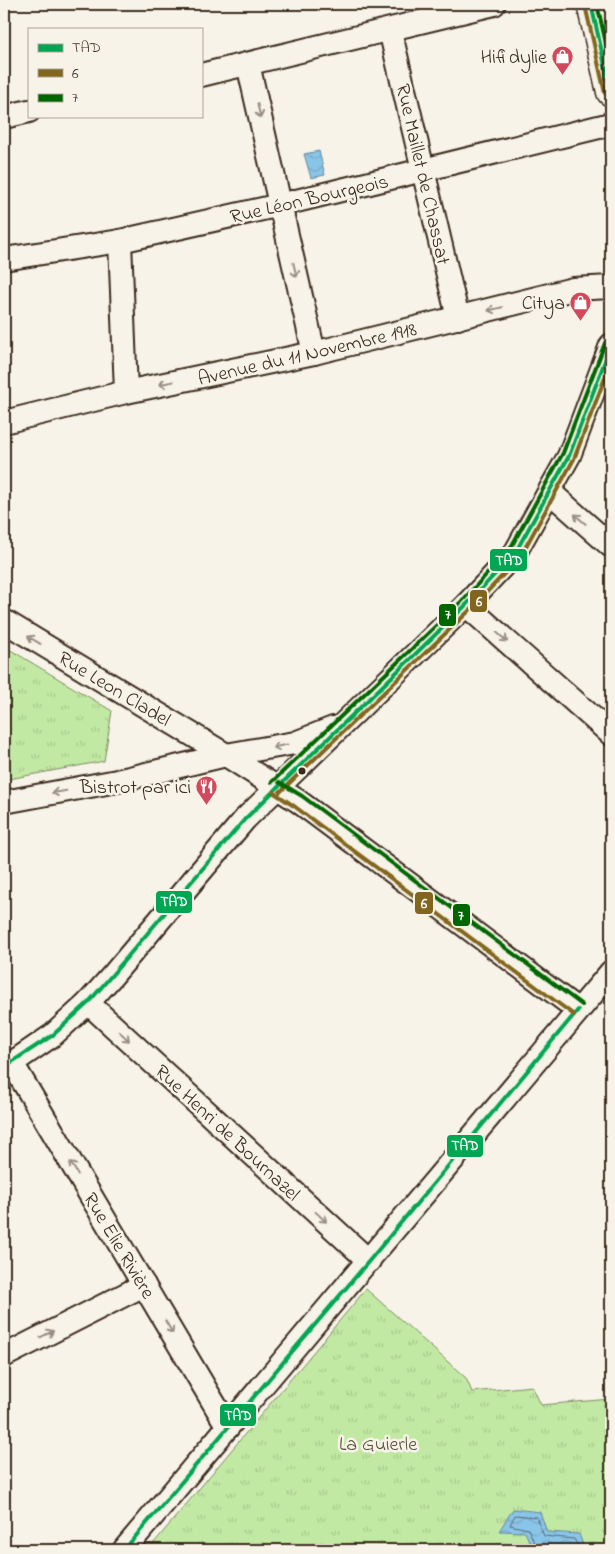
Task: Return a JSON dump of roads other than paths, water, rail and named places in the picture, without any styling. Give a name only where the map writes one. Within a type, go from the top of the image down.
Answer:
[{"type":"main road","points":[[591,4],[611,92]]},
{"type":"street","points":[[202,75],[390,30],[449,9],[494,4]]},
{"type":"street","name":"Rue Maillet de Chassat","points":[[390,30],[458,318]]},
{"type":"street","points":[[248,64],[314,354]]},
{"type":"street","points":[[4,117],[28,111]]},
{"type":"street","name":"Rue Léon Bourgeois","points":[[4,259],[120,241],[280,205],[611,124]]},
{"type":"street","points":[[120,241],[126,392]]},
{"type":"street","name":"Avenue du 11 Novembre 1918","points":[[4,422],[126,392],[314,354],[573,289],[611,287]]},
{"type":"street","points":[[8,1065],[53,1035],[88,1003],[245,819],[466,605],[515,553],[569,456],[611,345]]},
{"type":"street","points":[[550,492],[611,546]]},
{"type":"street","points":[[466,605],[611,734]]},
{"type":"street","name":"Rue Leon Cladel","points":[[4,621],[226,755],[298,801],[578,1010]]},
{"type":"street","points":[[4,802],[117,781],[226,755],[295,743],[343,724]]},
{"type":"street","points":[[124,1550],[611,972]]},
{"type":"street","name":"Rue Henri de Bournazel","points":[[88,1003],[369,1261]]},
{"type":"street","name":"Rue Elie Rivière","points":[[8,1065],[228,1427]]},
{"type":"street","points":[[4,1356],[144,1286]]},
{"type":"water","points":[[319,151],[325,175],[311,178],[304,154]]},
{"type":"water","points":[[513,1509],[540,1512],[547,1532],[579,1534],[585,1550],[533,1550],[525,1532],[499,1531]]},
{"type":"place","name":"Hifidylie","points":[[563,75]]},
{"type":"place","name":"Citya","points":[[581,321]]},
{"type":"place","name":"Bistrot par ici","points":[[207,805]]},
{"type":"park label","name":"La Guierle","points":[[378,1443]]}]
